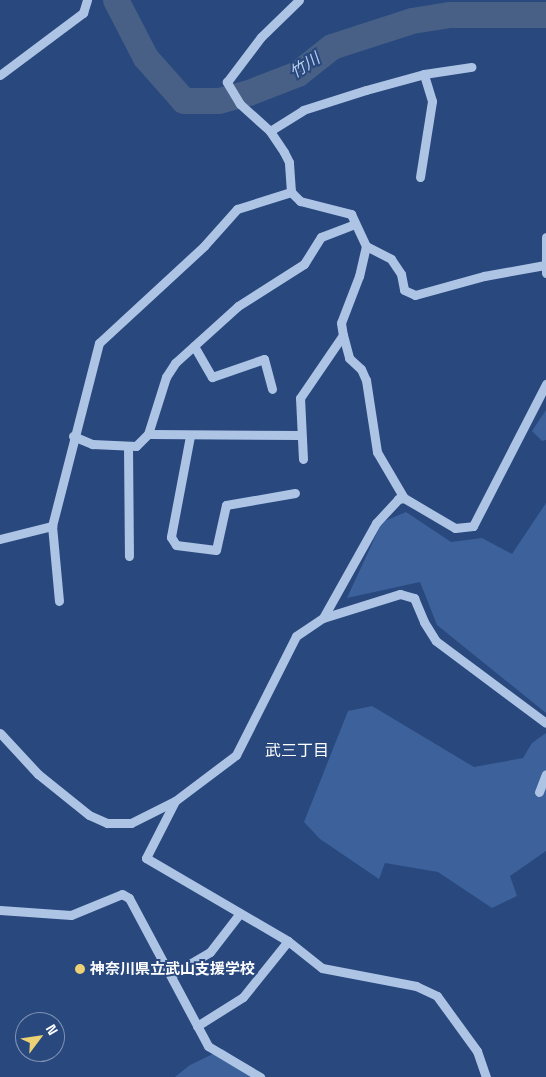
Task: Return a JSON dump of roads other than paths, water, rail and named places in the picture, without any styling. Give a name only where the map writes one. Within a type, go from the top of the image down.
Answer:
[{"type":"street","points":[[0,75],[83,12],[87,0]]},
{"type":"street","points":[[299,0],[261,37],[227,82],[240,104],[270,130],[289,162],[291,192],[300,201],[351,214],[366,246],[391,259],[401,274],[404,290],[415,295],[484,276],[545,269],[546,237]]},
{"type":"street","points":[[270,130],[303,110],[424,74],[471,67]]},
{"type":"street","points":[[420,177],[432,101],[424,74]]},
{"type":"street","points":[[59,601],[52,526],[73,436],[99,343],[115,325],[204,246],[237,209],[291,192]]},
{"type":"street","points":[[73,436],[92,444],[136,446],[148,434],[166,377],[175,363],[238,306],[304,264],[321,236],[355,224]]},
{"type":"street","points":[[366,246],[359,276],[341,323],[349,358],[361,369],[366,380],[377,452],[404,498],[455,528],[473,526],[546,384]]},
{"type":"street","points":[[303,459],[300,435],[302,391],[343,335]]},
{"type":"street","points":[[194,346],[212,377],[264,359],[272,389]]},
{"type":"street","points":[[148,434],[190,436],[300,435]]},
{"type":"street","points":[[190,436],[171,537],[176,545],[216,550],[226,505],[295,493]]},
{"type":"street","points":[[128,446],[129,556]]},
{"type":"street","points":[[323,618],[376,523],[398,500],[404,498]]},
{"type":"street","points":[[0,539],[52,526]]},
{"type":"street","points":[[0,733],[38,774],[89,815],[107,823],[131,824],[176,801],[236,755],[296,636],[323,618],[400,594],[414,598],[424,622],[436,641],[546,723]]},
{"type":"street","points":[[539,792],[546,774]]},
{"type":"street","points":[[176,801],[146,858],[288,941],[322,968],[416,986],[437,996],[477,1051],[486,1077]]},
{"type":"street","points":[[0,910],[71,915],[122,894],[129,898],[208,1046],[260,1077]]},
{"type":"street","points":[[171,975],[210,952],[240,913]]},
{"type":"street","points":[[197,1026],[243,997],[288,941]]},
{"type":"waterway","name":"竹川","points":[[116,0],[146,58],[184,101],[219,101],[249,93],[298,74],[332,47],[412,21],[451,15],[546,15]]},
{"type":"place","name":"神奈川県立武山支援学校","points":[[80,969]]},
{"type":"district","name":"武三丁目","points":[[297,751]]}]
